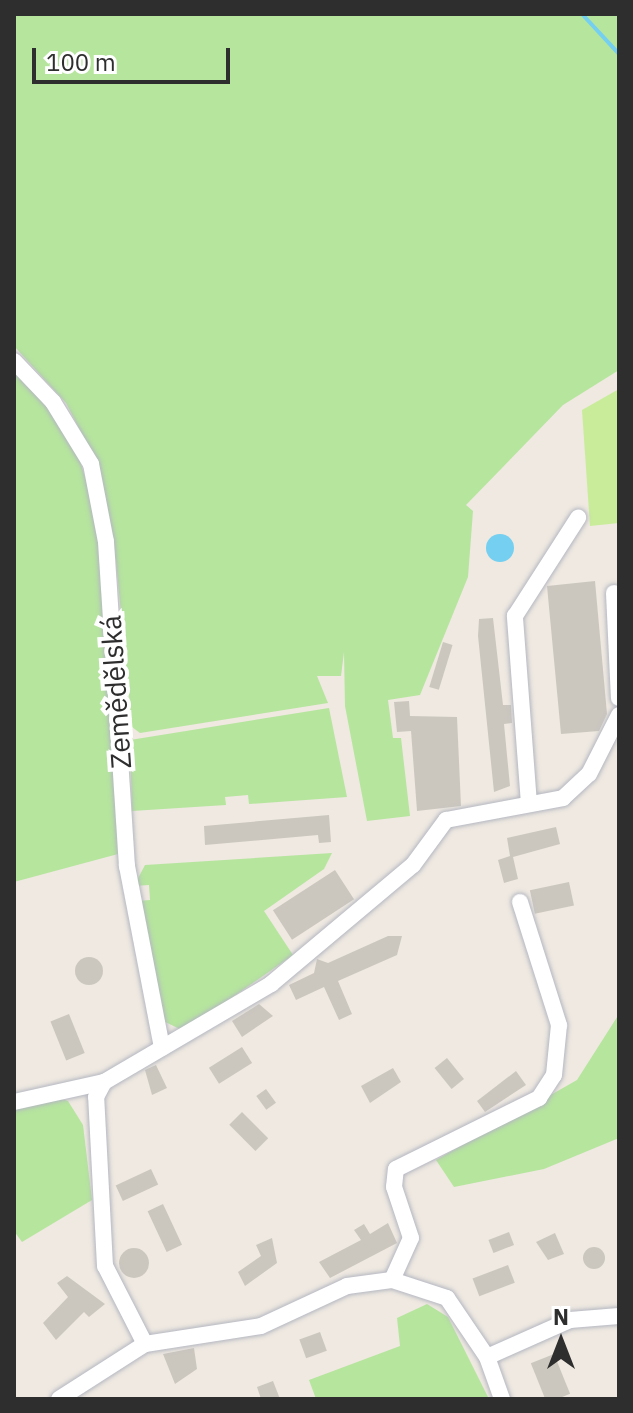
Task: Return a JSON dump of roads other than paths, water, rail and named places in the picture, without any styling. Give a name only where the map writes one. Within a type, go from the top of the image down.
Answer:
[{"type":"street","name":"Zemědělská","points":[[14,361],[53,402],[91,464],[106,542],[127,866],[162,1048]]},
{"type":"street","points":[[529,804],[515,616],[578,518]]},
{"type":"street","points":[[614,593],[619,698]]},
{"type":"street","points":[[14,1102],[104,1082],[271,984],[413,865],[446,820],[563,798],[589,774],[619,715]]},
{"type":"street","points":[[392,1280],[411,1238],[394,1187],[396,1169],[539,1098],[554,1075],[559,1025],[520,902]]},
{"type":"street","points":[[104,1082],[96,1097],[105,1266],[145,1344]]},
{"type":"street","points":[[59,1399],[145,1344],[261,1326],[347,1286],[392,1280],[447,1298],[487,1357],[502,1399]]},
{"type":"street","points":[[487,1357],[570,1320],[619,1316]]},
{"type":"water","points":[[500,534],[510,538],[514,548],[510,558],[500,562],[490,558],[486,548],[490,538]]},
{"type":"waterway","points":[[582,14],[619,54]]}]
